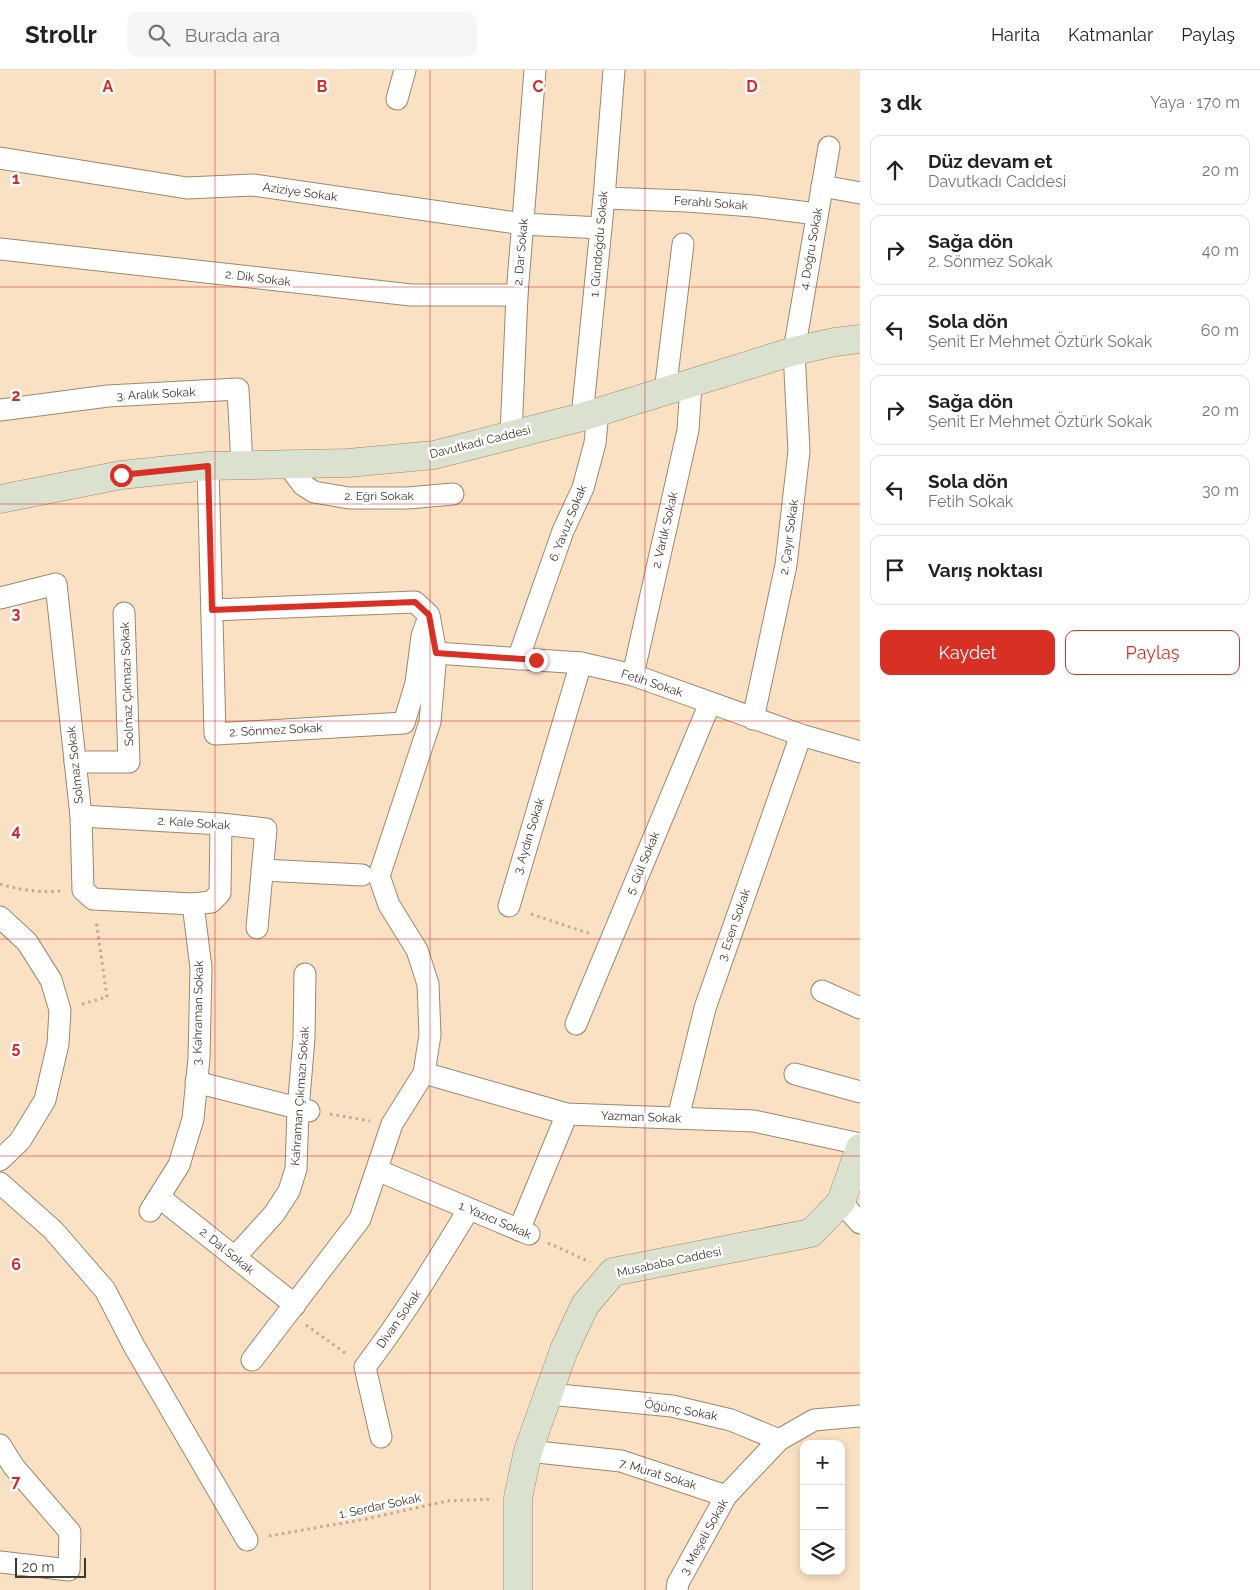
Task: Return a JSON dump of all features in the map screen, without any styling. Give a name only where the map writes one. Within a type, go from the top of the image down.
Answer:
[{"type":"main road","name":"Davutkadı Caddesi","points":[[0,499],[121,475],[208,466],[348,463],[434,455],[590,415],[794,351],[835,342],[860,339]]},
{"type":"main road","name":"Musababa Caddesi","points":[[518,1590],[518,1498],[528,1451],[564,1350],[584,1305],[613,1272],[812,1233],[841,1202],[860,1146]]},
{"type":"street","points":[[397,99],[405,70]]},
{"type":"street","name":"2. Dar Sokak","points":[[511,435],[517,295],[535,70]]},
{"type":"street","name":"1. Gündoğdu Sokak","points":[[590,415],[601,228],[614,70]]},
{"type":"street","name":"4. Doğru Sokak","points":[[794,351],[829,147]]},
{"type":"street","name":"Aziziye Sokak","points":[[0,158],[187,188],[253,185],[523,224],[601,228]]},
{"type":"street","points":[[822,186],[860,193]]},
{"type":"street","name":"Ferahlı Sokak","points":[[604,198],[687,201],[817,214]]},
{"type":"street","points":[[665,392],[683,244]]},
{"type":"street","name":"2. Dik Sokak","points":[[0,250],[411,295],[517,295]]},
{"type":"street","name":"2. Çayır Sokak","points":[[753,719],[786,565],[800,451],[794,351]]},
{"type":"street","name":"2. Varlık Sokak","points":[[633,675],[688,430],[691,384]]},
{"type":"street","name":"3. Aralık Sokak","points":[[0,410],[108,396],[238,390],[242,465]]},
{"type":"street","name":"6. Yavuz Sokak","points":[[518,658],[563,531],[583,488],[595,443],[590,415]]},
{"type":"street","name":"2. Eğri Sokak","points":[[288,464],[304,485],[314,492],[349,498],[408,498],[453,494]]},
{"type":"street","name":"2. Sönmez Sokak","points":[[208,466],[215,734],[404,722],[416,683],[422,636],[429,615]]},
{"type":"street","name":"Solmaz Sokak","points":[[0,598],[56,584],[88,894]]},
{"type":"street","points":[[212,610],[415,602],[429,615],[436,653],[430,722],[379,876],[389,904],[417,950],[428,984],[430,1035],[424,1073],[392,1124],[360,1219],[252,1360]]},
{"type":"street","name":"Solmaz Çıkmazı Sokak","points":[[75,762],[129,762],[124,613]]},
{"type":"street","name":"Fetih Sokak","points":[[436,653],[581,663],[633,675],[753,719],[860,752]]},
{"type":"street","name":"3. Aydın Sokak","points":[[509,906],[581,663]]},
{"type":"street","name":"5. Gül Sokak","points":[[576,1024],[710,703]]},
{"type":"street","name":"3. Esen Sokak","points":[[678,1118],[705,1008],[801,735]]},
{"type":"street","name":"2. Kale Sokak","points":[[81,816],[221,824],[266,829],[257,928]]},
{"type":"street","points":[[88,894],[193,904],[211,902],[220,893],[221,824]]},
{"type":"street","points":[[262,870],[362,875]]},
{"type":"street","name":"3. Kahraman Sokak","points":[[155,1204],[179,1165],[193,1119],[201,968],[193,904]]},
{"type":"street","points":[[0,917],[27,942],[51,980],[60,1010],[58,1044],[45,1100],[20,1141],[0,1160]]},
{"type":"street","name":"Kahraman Çıkmazı Sokak","points":[[235,1257],[274,1214],[289,1191],[296,1169],[304,1110],[305,974]]},
{"type":"street","points":[[822,991],[860,1008]]},
{"type":"street","name":"Yazman Sokak","points":[[424,1073],[567,1114],[754,1121],[860,1146]]},
{"type":"street","points":[[796,1074],[860,1092]]},
{"type":"street","points":[[196,1082],[304,1110]]},
{"type":"street","points":[[524,1232],[567,1114]]},
{"type":"street","name":"1. Yazıcı Sokak","points":[[377,1170],[524,1232]]},
{"type":"street","points":[[0,1183],[53,1230],[105,1290],[134,1346],[247,1540]]},
{"type":"street","points":[[841,1202],[860,1222]]},
{"type":"street","name":"2. Dal Sokak","points":[[155,1204],[235,1257],[292,1309]]},
{"type":"street","name":"Divan Sokak","points":[[365,1367],[428,1278],[469,1209]]},
{"type":"street","points":[[365,1367],[381,1437]]},
{"type":"street","name":"Öğünç Sokak","points":[[549,1394],[672,1406],[731,1420],[780,1440]]},
{"type":"street","name":"3. Meşeli Sokak","points":[[677,1590],[678,1583],[726,1496],[780,1440],[814,1420],[860,1416]]},
{"type":"street","points":[[0,1445],[14,1467],[70,1532],[69,1570],[0,1562]]},
{"type":"street","name":"7. Murat Sokak","points":[[528,1451],[621,1462],[726,1496]]},
{"type":"path","points":[[0,884],[12,888],[42,892],[88,894],[107,997],[60,1010]]},
{"type":"path","points":[[509,906],[610,941]]},
{"type":"path","points":[[304,1110],[392,1124]]},
{"type":"path","name":"1. Yazıcı Sokak","points":[[524,1232],[613,1272]]},
{"type":"path","points":[[292,1309],[365,1367]]},
{"type":"path","name":"1. Serdar Sokak","points":[[247,1540],[366,1519],[448,1501],[518,1498]]},
{"type":"route","points":[[121,475],[208,466],[212,610],[415,602],[429,615],[436,653],[536,660]]}]
